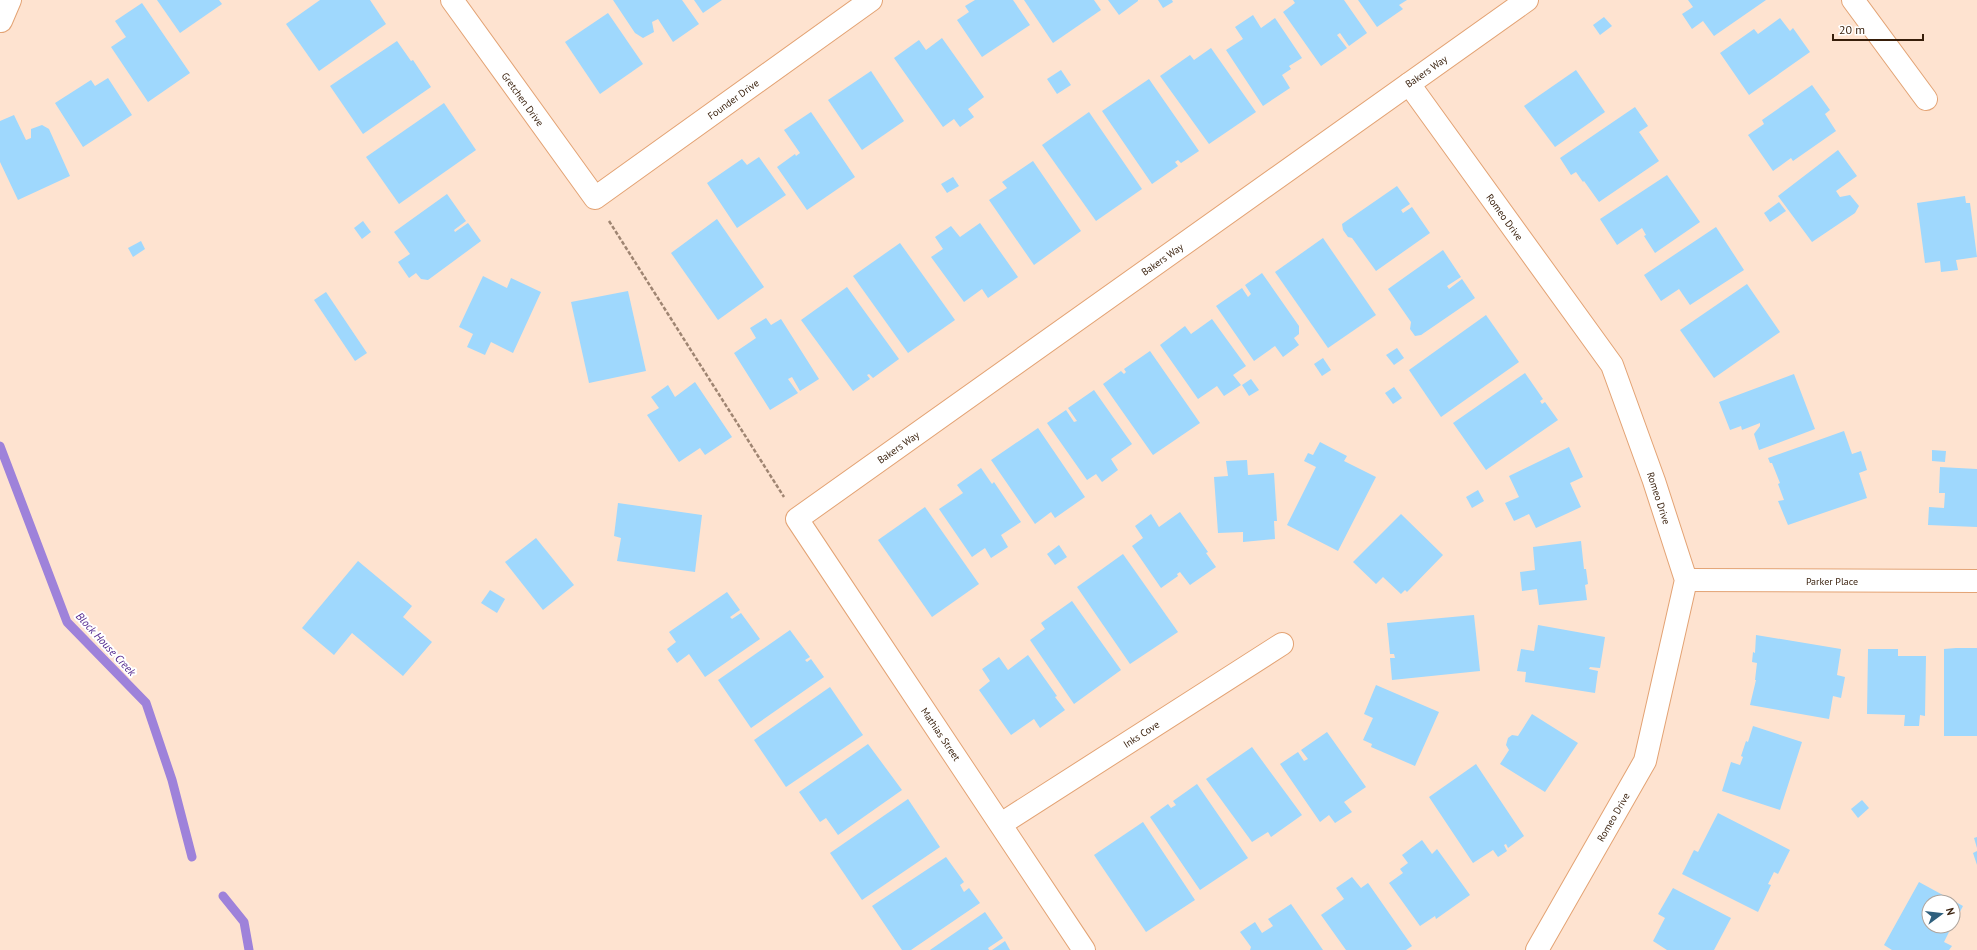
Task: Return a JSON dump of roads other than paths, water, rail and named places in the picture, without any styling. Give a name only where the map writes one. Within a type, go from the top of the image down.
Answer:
[{"type":"street","points":[[1,21],[10,0]]},
{"type":"street","name":"Gretchen Drive","points":[[452,0],[595,198]]},
{"type":"street","name":"Founder Drive","points":[[595,198],[871,0]]},
{"type":"street","name":"Bakers Way","points":[[797,519],[1527,0]]},
{"type":"street","points":[[1854,0],[1926,99]]},
{"type":"street","name":"Romeo Drive","points":[[1409,84],[1612,365],[1654,481],[1686,580],[1645,761],[1537,950]]},
{"type":"street","name":"Mathias Street","points":[[797,519],[1084,950]]},
{"type":"street","name":"Parker Place","points":[[1686,580],[1977,582]]},
{"type":"street","name":"Inks Cove","points":[[1001,824],[1282,644]]},
{"type":"waterway","name":"Block House Creek","points":[[0,446],[67,622],[146,703],[172,780],[192,857]]},
{"type":"waterway","name":"Block House Creek","points":[[223,896],[244,922],[249,950]]}]
